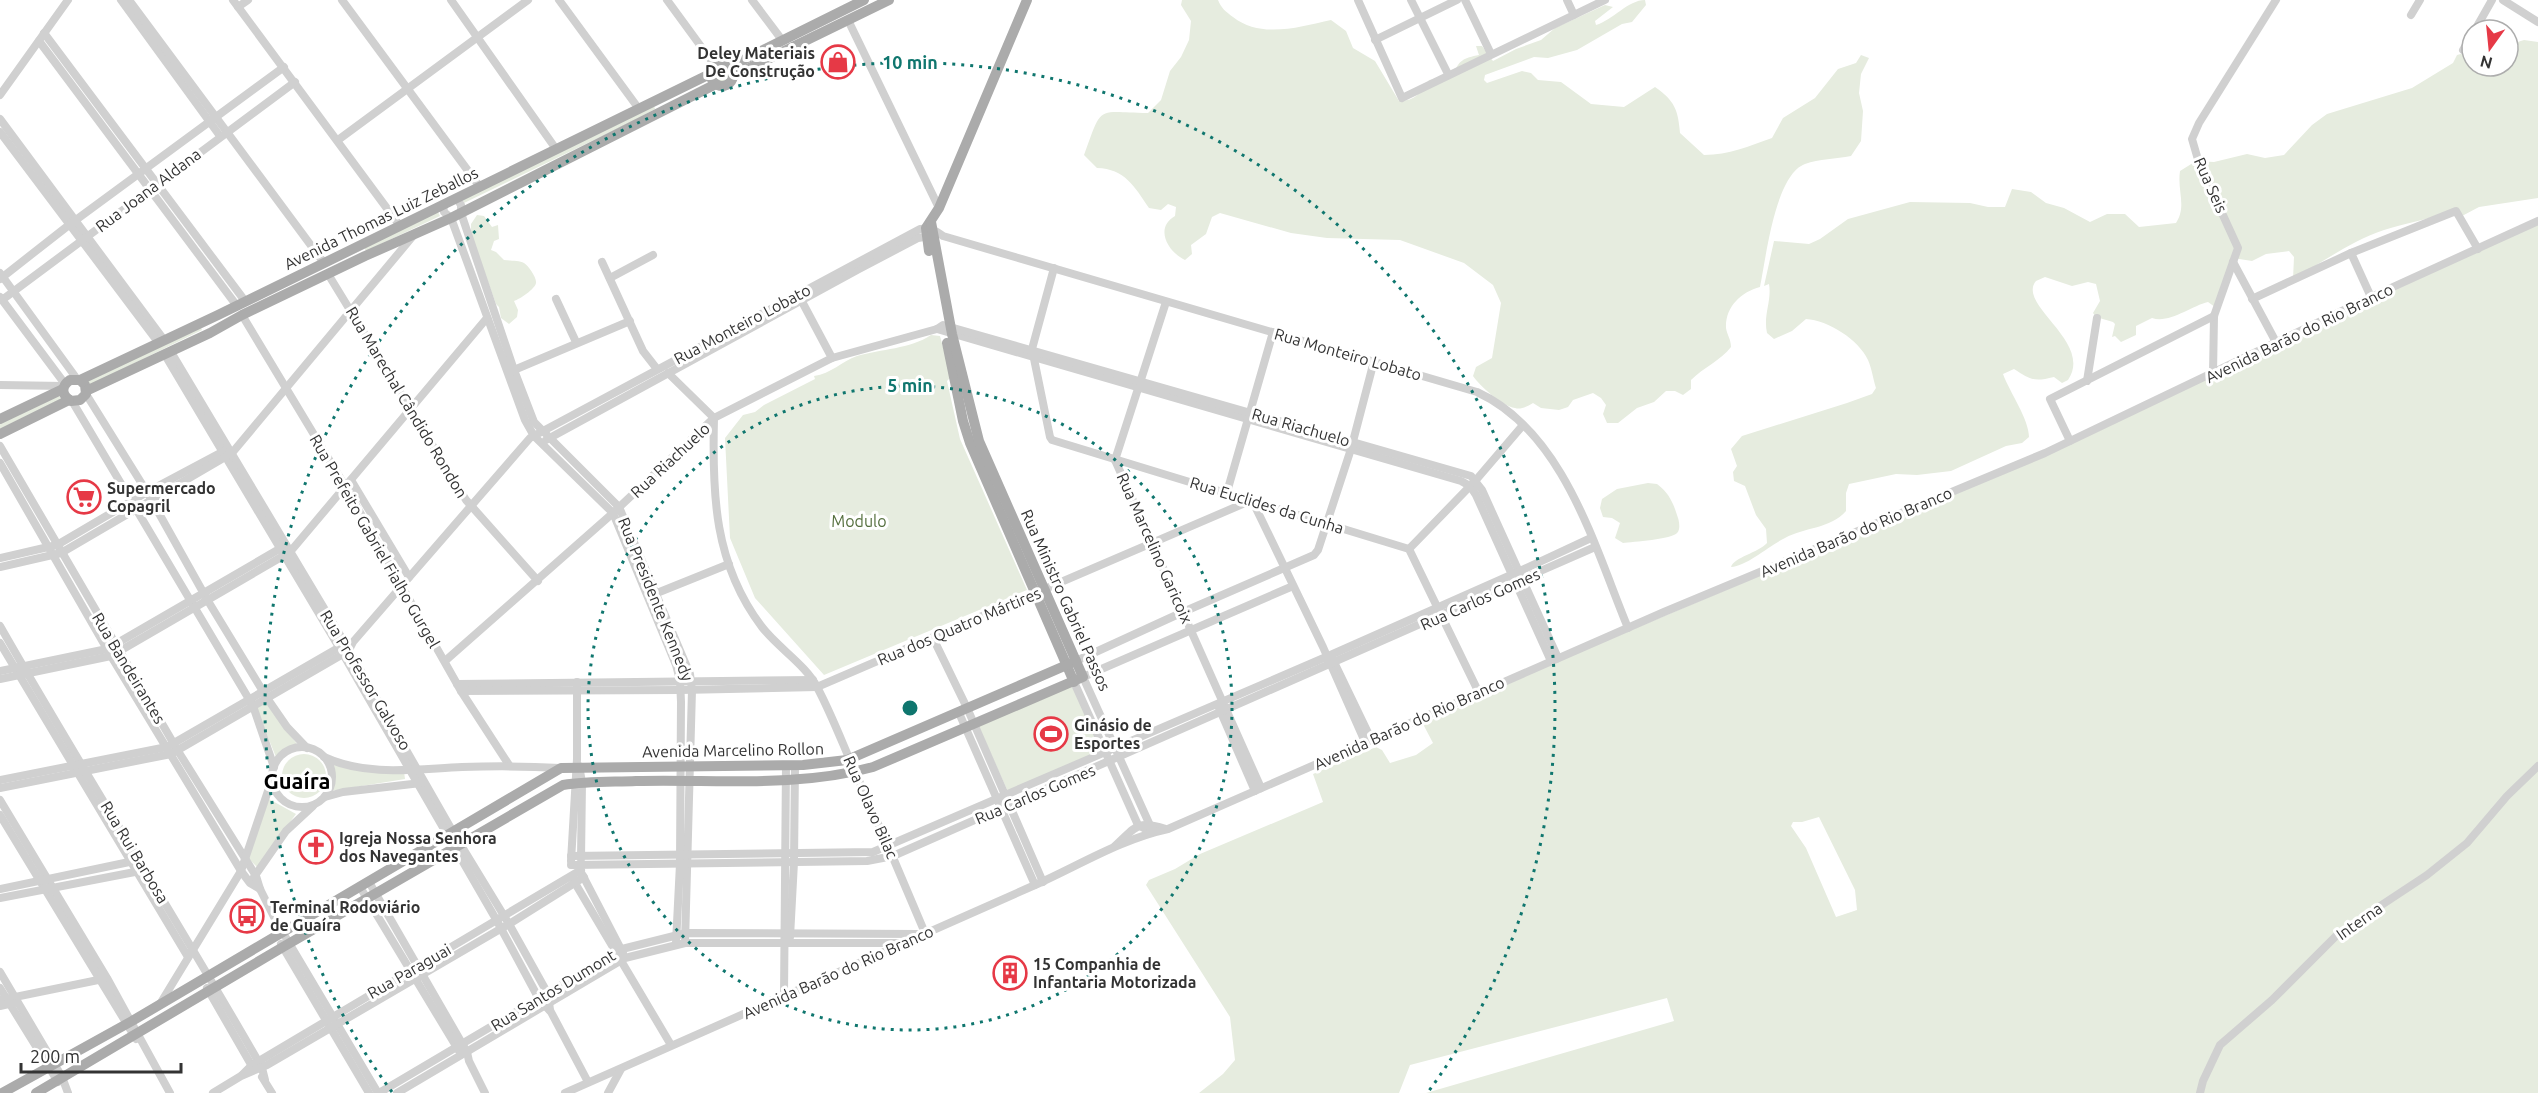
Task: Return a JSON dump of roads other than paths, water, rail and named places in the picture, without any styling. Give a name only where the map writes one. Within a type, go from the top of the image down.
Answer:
[{"type":"main road","points":[[731,72],[723,64],[715,74],[727,85],[731,72],[782,40],[864,0]]},
{"type":"main road","points":[[731,72],[889,0]]},
{"type":"main road","points":[[933,231],[939,207],[1027,0]]},
{"type":"main road","name":"Avenida Thomas Luiz Zeballos","points":[[362,251],[400,226],[715,74]]},
{"type":"main road","name":"Avenida Thomas Luiz Zeballos","points":[[0,418],[45,398],[70,380],[78,379],[218,315],[241,307],[362,251],[416,233],[456,216],[661,112],[715,74]]},
{"type":"main road","points":[[656,101],[661,112]]},
{"type":"main road","name":"Rua Ministro Gabriel Passos","points":[[933,231],[945,329],[966,432],[1079,679]]},
{"type":"main road","name":"Avenida Thomas Luiz Zeballos","points":[[0,434],[70,401],[80,400],[86,392],[210,333],[241,307]]},
{"type":"main road","points":[[210,333],[209,324],[218,315]]},
{"type":"main road","points":[[78,379],[84,384],[86,392]]},
{"type":"main road","points":[[62,384],[70,401]]},
{"type":"main road","points":[[45,398],[46,386]]},
{"type":"main road","name":"Avenida Marcelino Rollon","points":[[561,768],[790,765],[850,759],[1071,663]]},
{"type":"main road","name":"Avenida Marcelino Rollon","points":[[573,784],[822,779],[873,767],[1079,679]]},
{"type":"main road","points":[[908,735],[914,750]]},
{"type":"main road","points":[[2,1093],[206,977],[278,928],[313,913],[365,884],[561,768]]},
{"type":"main road","points":[[36,1093],[457,846],[531,804],[573,784]]},
{"type":"main road","points":[[522,791],[531,804]]},
{"type":"main road","points":[[405,861],[413,872]]},
{"type":"main road","points":[[313,913],[319,926]]},
{"type":"street","points":[[0,96],[68,0]]},
{"type":"street","name":"Rua Marechal Cândido Rondon","points":[[121,0],[157,44],[326,268],[470,506],[538,581]]},
{"type":"street","name":"Rua Marechal Cândido Rondon","points":[[129,0],[157,44]]},
{"type":"street","points":[[248,0],[236,3],[400,226]]},
{"type":"street","points":[[342,0],[480,187]]},
{"type":"street","points":[[451,0],[556,149]]},
{"type":"street","points":[[338,140],[528,0]]},
{"type":"street","points":[[559,0],[639,109]]},
{"type":"street","points":[[667,0],[715,74]]},
{"type":"street","points":[[752,0],[782,40]]},
{"type":"street","points":[[1358,0],[1402,98],[1605,0]]},
{"type":"street","points":[[1411,0],[1449,74]]},
{"type":"street","points":[[1375,40],[1457,0]]},
{"type":"street","points":[[1465,0],[1491,54]]},
{"type":"street","points":[[1567,0],[1574,15]]},
{"type":"street","name":"Rua Seis","points":[[2213,374],[2214,315],[2238,248],[2199,163],[2192,139],[2199,123],[2276,0]]},
{"type":"street","points":[[2411,15],[2420,0]]},
{"type":"street","points":[[2482,18],[2492,0]]},
{"type":"street","points":[[2503,0],[2536,18]]},
{"type":"street","points":[[848,20],[939,207]]},
{"type":"street","name":"Rua Prefeito Gabriel Fialho Gurgel","points":[[41,37],[241,307],[285,388],[348,483],[384,544],[409,577]]},
{"type":"street","name":"Rua Joana Aldana","points":[[1,276],[284,67]]},
{"type":"street","name":"Rua Joana Aldana","points":[[1,298],[295,82]]},
{"type":"street","points":[[0,119],[36,175]]},
{"type":"street","points":[[0,132],[36,175],[161,341]]},
{"type":"street","name":"Rua Presidente Kennedy","points":[[456,198],[461,205],[456,216],[487,318],[525,420],[616,510],[652,595],[692,680],[685,765]]},
{"type":"street","name":"Rua Presidente Kennedy","points":[[444,204],[444,212],[456,216]]},
{"type":"street","points":[[2252,299],[2351,253],[2456,211],[2478,249]]},
{"type":"street","name":"Rua Presidente Kennedy","points":[[456,216],[541,437]]},
{"type":"street","name":"Avenida Barão do Rio Branco","points":[[565,1093],[1043,882],[1111,849],[1153,832],[1168,829],[1628,628],[2070,441],[2277,344],[2371,297],[2538,221]]},
{"type":"street","name":"Rua Monteiro Lobato","points":[[541,437],[657,369],[800,297],[920,229],[933,231],[1166,302],[1374,361],[1491,398],[1523,425],[1559,467],[1628,628]]},
{"type":"street","points":[[0,558],[21,559],[58,555],[136,511],[229,451],[416,233]]},
{"type":"street","points":[[2351,253],[2371,297]]},
{"type":"street","points":[[610,278],[653,255]]},
{"type":"street","points":[[602,262],[643,351],[657,369]]},
{"type":"street","points":[[2233,262],[2277,344]]},
{"type":"street","points":[[1034,359],[1032,349],[1054,268]]},
{"type":"street","points":[[1,276],[78,379]]},
{"type":"street","points":[[800,297],[832,358]]},
{"type":"street","points":[[0,386],[62,384],[1,298]]},
{"type":"street","points":[[556,299],[576,342]]},
{"type":"street","name":"Rua Marcelino Garicoix","points":[[1166,302],[1115,460],[1191,630],[1258,790]]},
{"type":"street","points":[[2070,441],[2050,399],[2214,315]]},
{"type":"street","points":[[0,679],[21,671],[113,650],[286,550],[348,483],[487,318]]},
{"type":"street","points":[[2087,381],[2097,318]]},
{"type":"street","points":[[514,370],[630,321]]},
{"type":"street","name":"Rua Monteiro Lobato","points":[[541,437],[668,373],[752,322]]},
{"type":"street","name":"Rua Riachuelo","points":[[945,329],[1034,359],[1140,385],[1471,476],[1476,480]]},
{"type":"street","name":"Rua Riachuelo","points":[[445,661],[538,581],[714,418],[832,358],[945,329],[1032,349],[1140,385]]},
{"type":"street","points":[[1227,492],[1273,332]]},
{"type":"street","name":"Rua Professor Galvoso","points":[[168,353],[229,451],[254,500],[286,550],[317,606],[346,648],[409,769],[422,783],[502,922],[548,994],[549,1007],[588,1082]]},
{"type":"street","name":"Rua Euclides da Cunha","points":[[1034,359],[1052,441],[1227,492],[1409,549]]},
{"type":"street","name":"Avenida Marcelino Rollon","points":[[1071,663],[1314,555],[1327,524],[1352,445],[1374,361]]},
{"type":"street","points":[[668,373],[714,418]]},
{"type":"street","points":[[86,392],[267,698],[287,727],[307,748],[324,757],[330,766],[332,777],[325,797]]},
{"type":"street","points":[[70,401],[99,445],[130,502],[253,706],[274,767]]},
{"type":"street","name":"Rua Olavo Bilac","points":[[714,418],[713,480],[721,539],[729,564],[762,627],[815,683],[890,847],[924,934]]},
{"type":"street","points":[[1479,693],[1409,549],[1476,480],[1523,425]]},
{"type":"street","points":[[0,788],[35,777],[172,749],[267,698],[346,648],[523,444],[541,437]]},
{"type":"street","points":[[99,445],[113,438]]},
{"type":"street","name":"Rua Riachuelo","points":[[1352,445],[1470,486]]},
{"type":"street","name":"Rua Bandeirantes","points":[[0,446],[3,457],[42,528],[220,828],[241,871],[250,883],[260,889]]},
{"type":"street","points":[[0,567],[53,547],[147,492],[229,451]]},
{"type":"street","name":"Rua Bandeirantes","points":[[0,463],[29,505]]},
{"type":"street","points":[[1476,480],[1554,660]]},
{"type":"street","points":[[1470,486],[1517,573]]},
{"type":"street","points":[[1252,500],[1368,741]]},
{"type":"street","name":"Rua dos Quatro Mártires","points":[[459,687],[680,680],[739,684],[830,681],[1252,500]]},
{"type":"street","name":"Rua Carlos Gomes","points":[[571,860],[582,867],[684,860],[794,858],[867,861],[893,856],[1224,711],[1437,608],[1591,538]]},
{"type":"street","name":"Rua Prefeito Gabriel Fialho Gurgel","points":[[384,544],[402,585],[459,687],[509,765]]},
{"type":"street","name":"Rua Carlos Gomes","points":[[794,858],[873,852],[890,847],[1220,702],[1441,616],[1595,547]]},
{"type":"street","points":[[652,595],[729,564]]},
{"type":"street","name":"Avenida Marcelino Rollon","points":[[1079,679],[1293,586]]},
{"type":"street","name":"Rua Presidente Kennedy","points":[[652,595],[680,680],[681,690],[685,765],[686,943]]},
{"type":"street","name":"Rua Rui Barbosa","points":[[0,626],[21,671]]},
{"type":"street","points":[[933,638],[1001,797],[1035,885]]},
{"type":"street","name":"Rua Rui Barbosa","points":[[0,643],[21,671],[165,911],[192,948],[272,1093]]},
{"type":"street","points":[[172,749],[248,698],[346,648]]},
{"type":"street","points":[[0,671],[21,671]]},
{"type":"street","name":"Rua Ministro Gabriel Passos","points":[[1079,679],[1116,748],[1147,823],[1153,832]]},
{"type":"street","name":"Rua Ministro Gabriel Passos","points":[[1079,679],[1106,753],[1138,825]]},
{"type":"street","points":[[577,682],[577,766],[573,784],[572,878],[618,951]]},
{"type":"street","name":"Rua dos Quatro Mártires","points":[[459,687],[578,691],[692,690],[739,684]]},
{"type":"street","name":"Rua Professor Galvoso","points":[[386,721],[419,769],[422,783]]},
{"type":"street","points":[[160,1004],[241,871],[274,767],[281,755],[293,749],[307,748]]},
{"type":"street","name":"Avenida Marcelino Rollon","points":[[324,757],[336,762],[381,771],[509,765],[561,768]]},
{"type":"street","points":[[786,932],[794,858],[790,765]]},
{"type":"street","name":"Interna","points":[[2200,1093],[2203,1081],[2220,1045],[2272,1000],[2339,933],[2351,930],[2370,912],[2427,875],[2467,843],[2507,796],[2538,766]]},
{"type":"street","points":[[0,780],[35,777]]},
{"type":"street","points":[[272,779],[274,790],[281,800],[291,806],[314,805]]},
{"type":"street","points":[[784,996],[786,932],[784,858],[790,780]]},
{"type":"street","points":[[250,883],[286,831],[325,797],[343,792],[422,783]]},
{"type":"street","points":[[573,784],[582,823],[582,867],[618,951],[671,1045]]},
{"type":"street","points":[[0,800],[16,835],[88,954],[107,978],[136,1035],[170,1093]]},
{"type":"street","points":[[1005,807],[1043,882]]},
{"type":"street","points":[[0,815],[16,835]]},
{"type":"street","points":[[572,822],[582,823]]},
{"type":"street","name":"Avenida Barão do Rio Branco","points":[[1111,849],[1138,825],[1147,823],[1168,829]]},
{"type":"street","points":[[1138,825],[1153,832]]},
{"type":"street","name":"Rua Bandeirantes","points":[[220,828],[256,876],[286,945],[352,1059],[369,1093]]},
{"type":"street","name":"Rua Presidente Kennedy","points":[[676,939],[684,860]]},
{"type":"street","points":[[0,889],[135,861]]},
{"type":"street","name":"Rua Paraguai","points":[[213,1093],[292,1045],[328,1018],[374,996],[502,922],[572,878],[582,867]]},
{"type":"street","points":[[0,898],[140,871]]},
{"type":"street","points":[[365,884],[466,1056],[485,1093]]},
{"type":"street","name":"Rua Rui Barbosa","points":[[165,911],[188,957]]},
{"type":"street","name":"Rua Professor Galvoso","points":[[502,922],[539,999],[549,1007]]},
{"type":"street","name":"Rua Santos Dumont","points":[[397,1093],[466,1056],[623,961],[686,933],[924,934]]},
{"type":"street","name":"Rua Santos Dumont","points":[[378,1093],[618,951],[676,939],[686,943],[902,944]]},
{"type":"street","points":[[88,954],[98,980],[129,1022]]},
{"type":"street","points":[[0,972],[9,1000]]},
{"type":"street","points":[[0,1006],[9,1000],[24,996],[107,978]]},
{"type":"street","points":[[0,988],[67,1091]]},
{"type":"street","name":"Rua Paraguai","points":[[292,1045],[333,1026],[374,996]]},
{"type":"street","name":"Rua Bandeirantes","points":[[352,1059],[378,1093]]},
{"type":"street","points":[[608,1093],[621,1069]]},
{"type":"place","name":"Deley Materiais De Construção","points":[[838,62]]},
{"type":"place","name":"Supermercado Copagril","points":[[84,497]]},
{"type":"place","name":"Ginásio de Esportes","points":[[1051,734]]},
{"type":"place","name":"Igreja Nossa Senhora dos Navegantes","points":[[316,847]]},
{"type":"place","name":"Terminal Rodoviário de Guaíra","points":[[247,916]]},
{"type":"place","name":"15 Companhia de Infantaria Motorizada","points":[[1010,973]]},
{"type":"district","name":"Guaíra","points":[[297,780]]},
{"type":"park label","name":"Modulo","points":[[859,521]]}]
